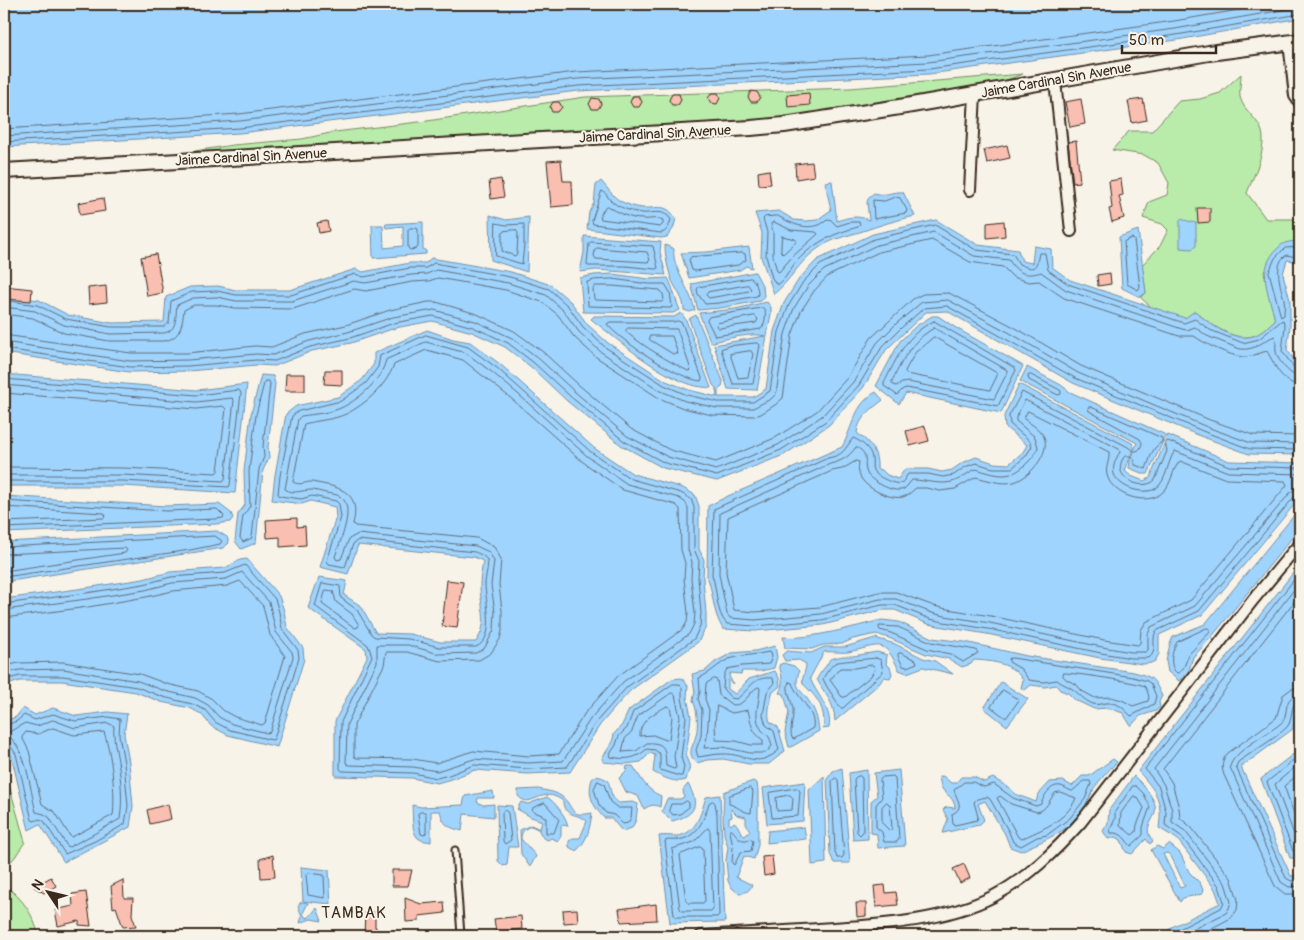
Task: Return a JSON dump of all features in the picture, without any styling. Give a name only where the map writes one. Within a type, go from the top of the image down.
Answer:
[{"type":"main road","name":"Jaime Cardinal Sin Avenue","points":[[4,171],[784,125],[1055,81],[1209,53],[1295,42]]},
{"type":"street","points":[[1295,42],[1295,96],[1300,103]]},
{"type":"street","points":[[1055,81],[1071,231]]},
{"type":"street","points":[[970,190],[975,94]]},
{"type":"street","points":[[701,936],[869,926],[924,918],[956,910],[994,896],[1027,874],[1053,852],[1081,822],[1300,542]]},
{"type":"lane","points":[[455,850],[462,936]]},
{"type":"green space","points":[[1023,74],[1001,82],[894,103],[764,122],[175,154],[233,145],[302,139],[335,132],[427,121],[585,97],[850,88]]},
{"type":"green space","points":[[1241,74],[1240,97],[1242,103],[1260,126],[1263,137],[1260,158],[1247,193],[1266,219],[1300,219],[1300,243],[1296,242],[1264,272],[1275,320],[1261,332],[1248,337],[1232,335],[1215,327],[1195,311],[1185,319],[1152,308],[1140,297],[1146,293],[1142,265],[1160,246],[1168,230],[1162,224],[1143,218],[1149,202],[1167,195],[1169,183],[1158,163],[1144,155],[1112,150],[1129,131],[1152,131],[1179,101],[1200,99],[1220,93]]},
{"type":"green space","points":[[4,771],[25,842],[4,869],[4,862],[10,851],[4,838]]},
{"type":"green space","points":[[4,885],[22,901],[34,921],[39,936],[4,936]]},
{"type":"water","points":[[4,4],[1300,4],[1300,18],[1177,40],[929,74],[578,91],[240,133],[4,147]]},
{"type":"water","points":[[601,181],[614,197],[620,201],[639,208],[665,208],[669,210],[676,219],[673,229],[667,237],[661,238],[587,229],[589,212],[594,203],[596,185]]},
{"type":"water","points":[[832,181],[837,221],[853,217],[869,220],[867,202],[874,193],[903,192],[915,216],[839,238],[821,246],[799,266],[774,294],[761,257],[762,233],[755,213],[779,211],[794,220],[817,220],[831,210],[825,182]]},
{"type":"water","points":[[490,215],[506,220],[529,217],[527,272],[491,260]]},
{"type":"water","points":[[1180,219],[1196,223],[1196,246],[1192,249],[1180,248]]},
{"type":"water","points":[[936,220],[978,245],[1018,250],[1022,261],[1032,263],[1034,246],[1051,249],[1052,267],[1070,280],[1185,318],[1195,311],[1215,327],[1240,337],[1256,335],[1275,320],[1267,291],[1267,264],[1281,245],[1292,242],[1300,243],[1300,262],[1287,260],[1283,274],[1290,300],[1290,326],[1287,350],[1300,367],[1300,455],[1249,454],[1203,437],[1073,383],[947,311],[926,312],[886,350],[863,388],[829,425],[784,455],[717,481],[663,468],[621,445],[567,401],[531,367],[505,347],[472,332],[432,321],[395,328],[351,343],[312,351],[275,366],[257,365],[188,371],[129,372],[4,353],[4,295],[39,300],[68,315],[112,323],[164,322],[166,297],[190,287],[218,286],[236,290],[290,290],[356,269],[363,272],[410,263],[426,263],[431,258],[511,272],[551,285],[571,302],[587,324],[608,343],[666,381],[689,390],[717,397],[716,388],[713,385],[689,319],[696,315],[723,381],[722,387],[718,390],[718,397],[753,397],[766,389],[774,331],[784,303],[799,279],[817,260],[873,234]]},
{"type":"water","points":[[423,222],[423,249],[426,251],[426,254],[373,258],[372,225],[383,225],[384,248],[403,246],[403,226],[386,228],[385,224]]},
{"type":"water","points":[[1138,230],[1146,293],[1140,297],[1122,288],[1119,237]]},
{"type":"water","points":[[584,236],[661,242],[660,252],[666,275],[596,270],[580,272],[584,252]]},
{"type":"water","points":[[665,245],[674,249],[675,263],[695,310],[690,312],[684,310],[682,299],[669,272]]},
{"type":"water","points":[[749,247],[752,268],[746,266],[740,270],[689,278],[681,253],[707,252]]},
{"type":"water","points":[[755,272],[763,287],[764,296],[760,301],[698,310],[691,284]]},
{"type":"water","points":[[612,274],[649,279],[668,278],[680,310],[673,313],[583,312],[580,278]]},
{"type":"water","points":[[767,302],[771,307],[771,314],[757,390],[728,389],[714,345],[765,336],[746,335],[711,343],[699,313],[735,309]]},
{"type":"water","points":[[681,313],[686,320],[711,388],[692,385],[665,373],[639,356],[591,319],[594,316],[674,317]]},
{"type":"water","points":[[932,316],[938,316],[1023,366],[1001,413],[906,393],[899,404],[876,386],[900,341],[916,326]]},
{"type":"water","points":[[427,330],[453,339],[470,342],[500,364],[594,448],[633,474],[683,488],[695,495],[699,506],[699,549],[704,560],[703,578],[706,627],[698,642],[631,690],[600,725],[570,772],[528,774],[475,770],[437,783],[412,778],[335,776],[335,721],[367,657],[366,649],[308,608],[319,577],[347,581],[344,595],[361,606],[376,633],[410,634],[440,642],[476,642],[483,627],[480,585],[483,561],[474,557],[358,545],[348,574],[320,567],[336,517],[335,507],[311,501],[302,504],[272,500],[286,414],[296,406],[338,397],[362,380],[374,364],[374,353]]},
{"type":"water","points":[[1027,367],[1061,385],[1070,392],[1166,435],[1148,474],[1129,468],[1137,443],[1020,381]]},
{"type":"water","points":[[4,374],[197,390],[247,384],[235,493],[123,486],[4,486]]},
{"type":"water","points":[[261,375],[273,376],[275,384],[268,447],[269,458],[263,470],[256,543],[241,549],[235,541],[238,514],[245,505],[244,471],[251,414]]},
{"type":"water","points":[[1019,384],[1132,443],[1134,447],[1125,471],[1131,476],[1144,481],[1150,478],[1168,435],[1229,461],[1300,463],[1300,498],[1202,615],[1159,635],[1159,654],[1155,661],[1151,663],[1143,664],[1100,658],[987,634],[928,624],[895,610],[883,610],[823,625],[755,631],[723,629],[715,610],[707,576],[708,506],[842,447],[858,409],[876,392],[883,400],[863,418],[857,433],[873,448],[877,469],[882,470],[887,475],[898,479],[905,469],[928,469],[942,472],[952,470],[976,457],[994,463],[1009,464],[1023,452],[1027,445],[1005,427],[1004,416]]},
{"type":"water","points":[[4,496],[166,506],[219,504],[231,513],[233,518],[230,522],[216,524],[4,533]]},
{"type":"water","points":[[1300,508],[1300,528],[1210,639],[1193,657],[1189,670],[1179,681],[1168,672],[1166,661],[1173,637],[1205,624]]},
{"type":"water","points":[[217,531],[227,537],[229,543],[223,548],[4,582],[4,542]]},
{"type":"water","points":[[247,559],[279,596],[287,627],[303,648],[304,659],[277,747],[228,735],[211,726],[201,714],[190,708],[161,702],[136,692],[62,681],[20,681],[4,686],[4,599],[143,579],[170,572],[225,568],[240,560]]},
{"type":"water","points":[[1300,564],[1300,696],[1293,729],[1241,767],[1291,876],[1300,875],[1300,936],[1162,936],[1172,927],[1220,903],[1215,889],[1177,839],[1159,828],[1160,810],[1157,796],[1138,771]]},
{"type":"water","points":[[882,620],[899,622],[932,638],[965,642],[1027,656],[1141,674],[1150,677],[1157,686],[1162,696],[1159,702],[1160,707],[1156,711],[1140,716],[1131,726],[1123,713],[1108,708],[1094,709],[1075,700],[1056,685],[1045,687],[1031,685],[1025,690],[1021,688],[1023,680],[1019,674],[1008,666],[974,660],[971,664],[962,667],[949,659],[926,654],[876,634],[853,639],[842,644],[823,645],[812,649],[785,648],[783,637],[819,635]]},
{"type":"water","points":[[875,638],[895,644],[923,658],[935,661],[953,674],[923,667],[907,673],[899,670],[889,652],[879,646],[848,652],[824,652],[810,678],[829,715],[829,728],[823,729],[824,719],[820,705],[803,681],[806,664],[799,660],[785,661],[782,655],[787,651],[811,653],[824,647],[845,647]]},
{"type":"water","points":[[775,646],[777,657],[774,668],[761,671],[742,671],[741,674],[730,673],[729,676],[733,684],[728,680],[728,689],[735,694],[749,679],[775,671],[779,678],[780,686],[772,693],[769,719],[770,722],[778,727],[785,751],[769,764],[749,764],[723,759],[697,763],[691,753],[697,726],[692,674],[705,671],[715,662],[732,653],[755,651]]},
{"type":"water","points":[[877,652],[887,655],[886,664],[890,667],[892,674],[890,678],[884,677],[879,684],[835,721],[833,708],[817,679],[818,676],[830,659]]},
{"type":"water","points":[[783,663],[794,666],[799,671],[798,686],[814,711],[819,731],[791,747],[789,747],[785,732],[789,712],[784,694],[779,693],[782,679],[779,665]]},
{"type":"water","points":[[682,678],[688,686],[687,697],[691,717],[686,757],[690,767],[686,780],[674,781],[653,772],[655,755],[650,753],[641,762],[625,764],[603,762],[602,758],[612,743],[614,734],[622,725],[629,710],[672,679]]},
{"type":"water","points":[[1001,682],[1028,699],[1007,726],[984,708]]},
{"type":"water","points":[[23,708],[35,715],[53,708],[76,716],[108,712],[127,714],[124,734],[133,806],[130,827],[64,862],[40,824],[29,830],[11,755],[4,743],[4,721],[16,717]]},
{"type":"water","points":[[1300,749],[1300,858],[1290,858],[1261,779]]},
{"type":"water","points":[[1113,759],[1117,762],[1099,782],[1083,810],[1074,821],[1055,835],[1021,851],[1010,847],[1005,834],[985,801],[978,804],[984,820],[979,825],[943,833],[948,819],[943,810],[946,807],[955,808],[952,800],[942,788],[939,777],[943,776],[951,783],[956,783],[961,777],[974,777],[984,782],[993,778],[1011,789],[1015,794],[1036,802],[1038,795],[1050,782],[1063,781],[1072,786],[1082,776],[1089,776]]},
{"type":"water","points":[[627,766],[633,766],[648,787],[661,796],[660,807],[652,805],[644,809],[638,796],[626,792],[619,778],[626,771]]},
{"type":"water","points":[[842,768],[850,863],[834,863],[830,854],[827,779],[833,771]]},
{"type":"water","points":[[867,770],[868,839],[853,840],[849,773]]},
{"type":"water","points":[[899,770],[905,846],[878,848],[877,834],[871,833],[871,801],[877,796],[874,773]]},
{"type":"water","points":[[596,776],[608,781],[613,798],[619,803],[633,802],[638,804],[636,820],[632,828],[622,831],[611,818],[604,818],[597,809],[592,800],[590,790],[592,779]]},
{"type":"water","points":[[824,776],[826,863],[812,865],[809,790]]},
{"type":"water","points":[[1134,776],[1152,797],[1155,810],[1148,831],[1153,841],[1150,844],[1146,839],[1132,854],[1126,852],[1121,840],[1116,837],[1108,839],[1103,831],[1108,823],[1109,810]]},
{"type":"water","points":[[753,781],[757,783],[758,845],[754,859],[744,856],[736,877],[752,885],[748,891],[743,893],[738,893],[731,887],[728,881],[726,860],[728,847],[724,834],[723,816],[724,792]],"holes":[[[731,809],[737,815],[746,817],[746,824],[750,831],[745,836],[741,833],[736,823],[734,822],[731,825],[729,823],[729,818],[732,817]]]},
{"type":"water","points":[[805,782],[803,821],[767,824],[763,788]]},
{"type":"water","points":[[688,784],[694,798],[694,808],[686,816],[672,821],[662,811],[667,799],[680,799],[684,797],[683,790]]},
{"type":"water","points":[[538,789],[561,796],[575,813],[592,813],[586,838],[576,851],[569,847],[569,841],[573,838],[580,838],[587,821],[565,810],[563,801],[555,797],[548,795],[528,801],[518,796],[518,790]]},
{"type":"water","points":[[493,791],[494,798],[478,798],[477,802],[483,805],[494,804],[494,817],[464,814],[462,831],[447,825],[440,811],[431,811],[431,842],[421,840],[416,835],[413,827],[412,805],[421,807],[463,805],[465,796]]},
{"type":"water","points":[[720,795],[725,922],[670,923],[659,836],[675,836],[688,832],[693,828],[706,797]]},
{"type":"water","points":[[547,797],[560,810],[568,826],[561,825],[561,836],[558,841],[551,838],[548,840],[543,838],[538,829],[531,826],[523,831],[521,839],[536,856],[530,867],[521,854],[520,830],[531,825],[540,829],[542,821],[517,809],[521,802],[528,804]]},
{"type":"water","points":[[497,805],[512,806],[518,847],[509,847],[507,865],[503,866],[498,861]]},
{"type":"water","points":[[804,827],[806,839],[767,843],[768,831]]},
{"type":"water","points":[[1169,844],[1180,853],[1189,872],[1200,883],[1203,890],[1202,894],[1183,898],[1180,902],[1151,850],[1157,846],[1163,849]],"holes":[[[1167,853],[1171,856],[1185,886],[1180,888],[1163,854]]]},
{"type":"water","points":[[301,867],[329,870],[331,904],[303,901]]},
{"type":"water","points":[[301,902],[308,903],[303,913],[305,917],[308,918],[317,908],[322,921],[311,919],[300,923],[302,916],[298,906]]},
{"type":"building","points":[[751,91],[757,92],[760,97],[757,102],[751,102],[748,97]]},
{"type":"building","points":[[712,93],[718,93],[720,98],[717,104],[711,103],[708,98]]},
{"type":"building","points":[[809,93],[810,105],[788,107],[787,95]]},
{"type":"building","points":[[672,94],[679,94],[681,100],[678,105],[672,105],[669,100]]},
{"type":"building","points":[[633,96],[639,96],[642,102],[639,107],[633,107],[630,102]]},
{"type":"building","points":[[592,98],[599,99],[601,104],[598,109],[592,109],[589,104]]},
{"type":"building","points":[[1081,99],[1085,124],[1070,127],[1065,102]]},
{"type":"building","points":[[1143,99],[1147,120],[1132,123],[1128,101]]},
{"type":"building","points":[[553,102],[559,102],[562,107],[558,112],[552,112],[550,107]]},
{"type":"building","points":[[1076,141],[1080,182],[1073,183],[1068,142]]},
{"type":"building","points":[[1007,145],[1010,158],[987,163],[984,150]]},
{"type":"building","points":[[561,160],[563,181],[572,181],[573,205],[551,207],[547,161]]},
{"type":"building","points":[[812,162],[814,176],[796,179],[795,164]]},
{"type":"building","points":[[769,170],[771,184],[759,185],[758,172]]},
{"type":"building","points":[[501,179],[504,197],[491,199],[489,181]]},
{"type":"building","points":[[1121,179],[1123,195],[1119,196],[1124,218],[1112,222],[1109,209],[1112,208],[1109,181]]},
{"type":"building","points":[[103,198],[105,211],[80,215],[78,203]]},
{"type":"building","points":[[1197,208],[1210,208],[1210,222],[1198,223]]},
{"type":"building","points":[[327,221],[329,231],[319,233],[317,223]]},
{"type":"building","points":[[1004,221],[1005,236],[987,238],[987,223]]},
{"type":"building","points":[[156,254],[163,293],[147,296],[141,257]]},
{"type":"building","points":[[1110,273],[1111,284],[1098,286],[1097,275]]},
{"type":"building","points":[[4,286],[32,289],[31,301],[4,299]]},
{"type":"building","points":[[106,286],[107,302],[89,304],[88,288]]},
{"type":"building","points":[[325,370],[342,370],[342,385],[324,384]]},
{"type":"building","points":[[286,374],[305,374],[305,391],[285,391]]},
{"type":"building","points":[[925,426],[929,441],[910,446],[906,431]]},
{"type":"building","points":[[297,518],[297,527],[305,526],[306,545],[280,547],[280,537],[267,538],[266,520]]},
{"type":"building","points":[[447,580],[463,582],[457,628],[442,626]]},
{"type":"building","points":[[168,804],[171,819],[150,824],[147,810]]},
{"type":"building","points":[[273,855],[275,877],[261,878],[260,859]]},
{"type":"building","points":[[772,856],[774,874],[764,876],[762,857]]},
{"type":"building","points":[[964,864],[970,878],[960,883],[953,869]]},
{"type":"building","points":[[392,870],[412,870],[408,886],[392,886]]},
{"type":"building","points":[[51,877],[56,886],[44,893],[34,887]]},
{"type":"building","points":[[123,880],[124,898],[133,898],[132,915],[136,926],[123,927],[116,907],[113,908],[111,886]]},
{"type":"building","points":[[885,885],[886,893],[896,892],[898,905],[876,907],[874,886]]},
{"type":"building","points":[[86,892],[91,926],[79,925],[79,921],[58,926],[55,910],[73,906],[72,894]]},
{"type":"building","points":[[405,898],[421,904],[444,902],[445,913],[419,916],[419,921],[406,922]]},
{"type":"building","points":[[856,903],[866,903],[866,916],[857,917]]},
{"type":"building","points":[[656,904],[657,920],[621,922],[619,909]]},
{"type":"building","points":[[577,909],[578,922],[564,923],[563,910]]},
{"type":"building","points":[[365,912],[375,912],[376,936],[364,936]]},
{"type":"building","points":[[521,916],[522,929],[496,932],[494,919]]},
{"type":"district","name":"TAMBAK","points":[[354,913]]}]
